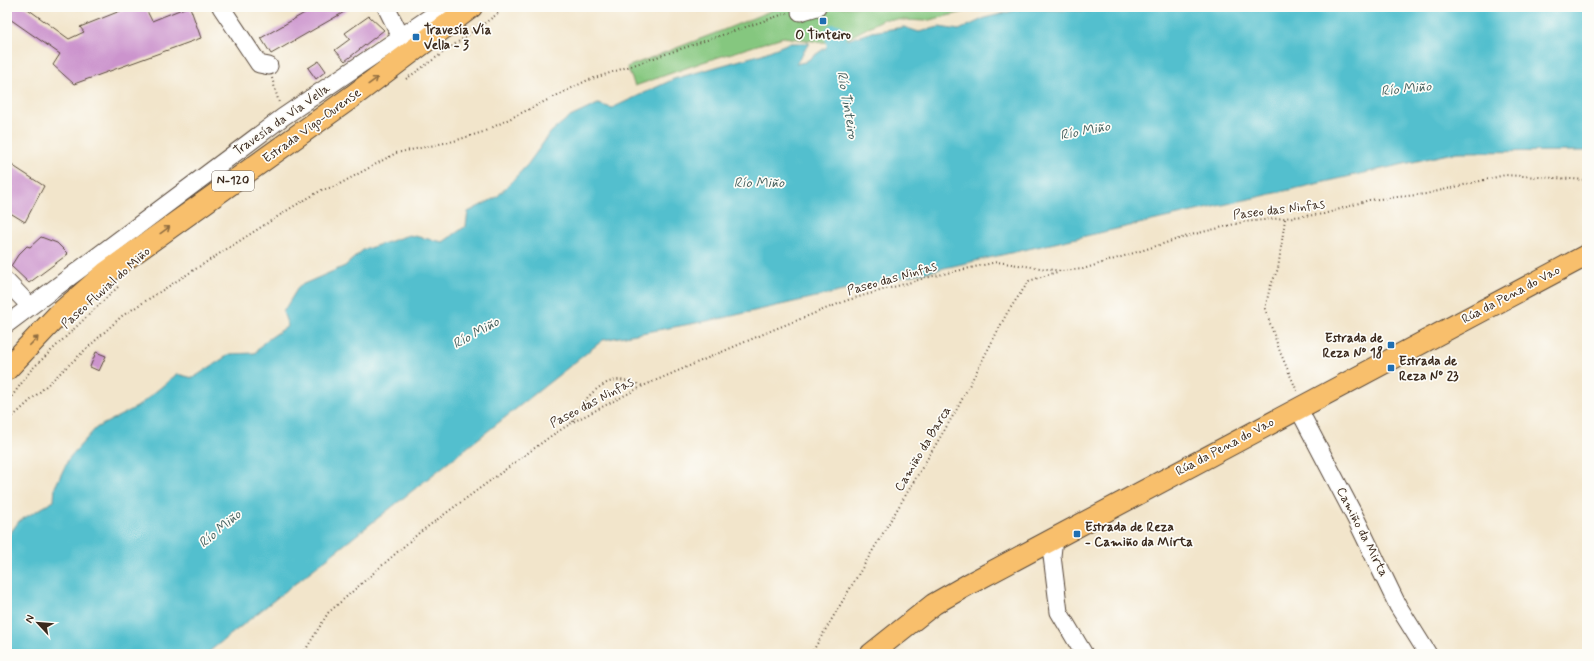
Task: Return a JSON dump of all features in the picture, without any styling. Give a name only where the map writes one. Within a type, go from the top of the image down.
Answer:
[{"type":"highway","name":"Estrada Vigo-Ourense","points":[[7,369],[58,315],[106,273],[359,92],[471,7]]},
{"type":"main road","name":"Rúa da Pena do Vao","points":[[872,654],[934,604],[968,584],[1587,255]]},
{"type":"street","points":[[221,7],[259,64],[269,66]]},
{"type":"street","points":[[386,7],[401,37]]},
{"type":"street","name":"Travesía da Vía Vella","points":[[7,324],[283,117],[445,7]]},
{"type":"street","points":[[800,12],[816,7]]},
{"type":"street","points":[[7,282],[30,306]]},
{"type":"street","name":"Camiño da Mirta","points":[[1300,407],[1398,606],[1428,654]]},
{"type":"street","points":[[1054,538],[1052,556],[1059,612],[1084,654]]},
{"type":"path","points":[[405,79],[496,15],[504,7]]},
{"type":"path","points":[[7,422],[122,316],[291,208],[322,190],[341,183],[396,153],[454,141],[483,132],[586,81],[784,13],[800,12]]},
{"type":"path","points":[[269,66],[283,117]]},
{"type":"path","name":"Paseo das Ninfas","points":[[303,654],[328,613],[419,533],[550,436],[573,422],[643,386],[775,329],[848,300],[925,278],[997,262],[1061,271],[1083,269],[1191,235],[1243,222],[1324,214],[1369,200],[1426,194],[1505,175],[1587,180]]},
{"type":"path","points":[[1285,219],[1278,269],[1270,287],[1265,309],[1300,407]]},
{"type":"path","name":"Camiño da Barca","points":[[812,654],[957,410],[1007,313],[1029,281],[1061,271]]},
{"type":"path","name":"Paseo Fluvial do Miño","points":[[7,404],[31,370],[124,281]]},
{"type":"path","points":[[573,422],[575,415],[588,396],[604,385],[618,380],[643,386]]},
{"type":"green space","points":[[780,7],[986,7],[925,21],[884,19],[837,44],[783,37],[703,62],[635,86],[627,67]]},
{"type":"water","name":"Río Miño","points":[[1101,7],[1587,7],[1587,151],[1457,152],[723,318],[603,340],[206,654],[7,654],[7,538],[19,521],[54,501],[55,487],[69,458],[96,428],[137,407],[177,374],[193,378],[230,354],[255,353],[264,342],[288,326],[283,312],[299,286],[345,266],[363,250],[409,235],[443,242],[466,226],[468,212],[497,197],[528,164],[551,132],[568,118],[598,104],[612,108],[674,79],[762,54],[789,43],[809,43],[796,64],[805,62],[828,46],[872,32],[904,27],[919,32],[939,27],[959,30],[985,18],[1021,9],[1090,11]]},
{"type":"building","points":[[7,7],[25,7],[69,39],[84,32],[80,27],[130,7],[145,7],[152,21],[190,7],[201,38],[74,84],[53,65],[60,54],[7,17]]},
{"type":"building","points":[[315,7],[353,7],[271,54],[261,38]]},
{"type":"building","points":[[369,16],[384,30],[345,61],[335,50],[350,39],[345,33]]},
{"type":"building","points":[[319,61],[326,71],[316,79],[308,68]]},
{"type":"building","points":[[7,162],[44,186],[25,222],[7,211]]},
{"type":"building","points":[[41,237],[57,243],[68,254],[29,283],[11,266],[18,255],[27,246],[30,247]]},
{"type":"building","points":[[96,352],[106,356],[99,371],[90,367]]},
{"type":"waterway","name":"Río Tinteiro","points":[[835,34],[842,71]]},
{"type":"place","name":"O Tinteiro","points":[[823,21]]},
{"type":"place","name":"Travesía Vía Vella - 3","points":[[416,37]]},
{"type":"place","name":"Estrada de Reza Nº 18","points":[[1391,345]]},
{"type":"place","name":"Estrada de Reza Nº 23","points":[[1391,368]]},
{"type":"place","name":"Estrada de Reza - Camiño da Mirta","points":[[1077,534]]}]
